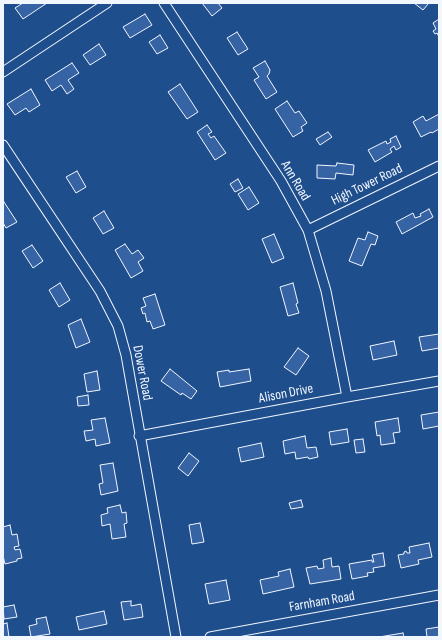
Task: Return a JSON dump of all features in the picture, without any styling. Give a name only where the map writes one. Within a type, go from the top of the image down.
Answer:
[{"type":"street","points":[[3,72],[107,3]]},
{"type":"street","name":"Ann Road","points":[[164,3],[281,181],[308,230],[326,291],[347,397]]},
{"type":"street","name":"Dower Road","points":[[3,145],[100,291],[118,326],[126,355],[139,436],[176,637]]},
{"type":"street","name":"High Tower Road","points":[[308,230],[439,166]]},
{"type":"street","name":"Alison Drive","points":[[139,436],[439,381]]},
{"type":"street","name":"Farnham Road","points":[[210,637],[439,595]]},
{"type":"building","points":[[23,3],[47,3],[23,19],[15,8]]},
{"type":"building","points":[[202,3],[218,3],[222,8],[212,16]]},
{"type":"building","points":[[414,3],[429,3],[423,10]]},
{"type":"building","points":[[145,14],[152,25],[130,38],[123,27]]},
{"type":"building","points":[[439,19],[439,37],[437,33],[435,34],[433,31],[436,29],[433,23]]},
{"type":"building","points":[[237,32],[248,49],[238,55],[227,38]]},
{"type":"building","points":[[160,35],[168,48],[157,54],[149,42]]},
{"type":"building","points":[[99,44],[106,55],[90,65],[83,55]]},
{"type":"building","points":[[265,61],[270,70],[267,76],[277,92],[266,99],[254,80],[259,77],[253,68]]},
{"type":"building","points":[[72,63],[79,73],[68,80],[74,89],[67,94],[61,85],[52,91],[45,80]]},
{"type":"building","points":[[180,84],[198,112],[187,119],[168,92]]},
{"type":"building","points":[[31,89],[40,105],[29,112],[26,108],[15,115],[7,104]]},
{"type":"building","points":[[287,101],[295,113],[299,111],[307,123],[301,127],[303,131],[293,137],[275,109]]},
{"type":"building","points":[[439,114],[439,129],[421,137],[413,122],[423,116],[426,121]]},
{"type":"building","points":[[207,125],[212,132],[208,134],[211,138],[214,136],[226,153],[215,160],[197,132]]},
{"type":"building","points":[[328,132],[332,137],[320,145],[316,139]]},
{"type":"building","points":[[396,136],[401,147],[396,150],[394,146],[390,149],[392,152],[375,162],[368,150],[386,141],[387,144],[391,142],[390,139]]},
{"type":"building","points":[[337,163],[354,165],[353,175],[336,173],[335,179],[317,178],[317,165],[336,166]]},
{"type":"building","points":[[77,171],[86,187],[76,193],[66,177]]},
{"type":"building","points":[[238,179],[243,188],[235,192],[230,184]]},
{"type":"building","points":[[249,187],[259,203],[248,210],[238,194]]},
{"type":"building","points":[[4,202],[17,222],[6,228],[3,223]]},
{"type":"building","points":[[429,209],[433,217],[402,234],[396,222],[413,213],[415,218],[421,216],[420,214]]},
{"type":"building","points":[[104,211],[114,228],[103,234],[93,218]]},
{"type":"building","points":[[368,232],[378,236],[375,245],[371,244],[362,266],[349,261],[358,238],[365,240]]},
{"type":"building","points":[[274,234],[284,258],[272,263],[262,239]]},
{"type":"building","points":[[125,244],[132,254],[138,250],[144,258],[138,262],[143,271],[131,278],[115,250]]},
{"type":"building","points":[[32,245],[43,261],[33,268],[22,251]]},
{"type":"building","points":[[60,283],[70,300],[59,307],[49,290]]},
{"type":"building","points":[[293,283],[299,313],[288,316],[280,287]]},
{"type":"building","points":[[155,294],[165,325],[153,329],[150,321],[147,322],[145,313],[143,314],[141,308],[146,306],[143,298]]},
{"type":"building","points":[[81,319],[90,342],[76,348],[68,325]]},
{"type":"building","points":[[439,334],[439,348],[422,351],[419,337]]},
{"type":"building","points":[[394,341],[397,355],[373,360],[370,346]]},
{"type":"building","points":[[298,348],[309,356],[296,375],[284,367]]},
{"type":"building","points":[[170,369],[197,391],[191,399],[182,393],[181,395],[161,381]]},
{"type":"building","points":[[249,369],[251,381],[220,387],[217,372]]},
{"type":"building","points":[[97,371],[100,390],[87,392],[84,374]]},
{"type":"building","points":[[88,395],[89,405],[78,406],[77,397]]},
{"type":"building","points":[[439,412],[439,426],[423,429],[421,415]]},
{"type":"building","points":[[105,418],[110,443],[96,446],[95,439],[86,441],[84,431],[93,430],[91,420]]},
{"type":"building","points":[[398,418],[400,432],[393,433],[395,443],[381,445],[380,435],[377,436],[375,422]]},
{"type":"building","points":[[347,429],[349,442],[331,445],[329,432]]},
{"type":"building","points":[[305,436],[307,448],[316,447],[318,457],[296,459],[295,452],[285,454],[283,441]]},
{"type":"building","points":[[363,439],[365,452],[356,453],[354,440]]},
{"type":"building","points":[[261,443],[264,457],[241,462],[238,448]]},
{"type":"building","points":[[189,453],[199,461],[188,476],[178,468]]},
{"type":"building","points":[[113,463],[118,491],[101,495],[99,484],[103,483],[100,465]]},
{"type":"building","points":[[301,500],[303,507],[291,509],[289,503]]},
{"type":"building","points":[[120,505],[122,513],[126,512],[127,523],[124,524],[126,537],[112,539],[110,524],[102,526],[101,515],[108,513],[107,508]]},
{"type":"building","points":[[200,523],[204,542],[192,544],[189,525]]},
{"type":"building","points":[[10,525],[12,535],[17,534],[19,546],[14,547],[15,550],[20,549],[22,558],[5,564],[3,556],[3,527]]},
{"type":"building","points":[[429,543],[432,557],[418,560],[419,564],[401,568],[398,555],[404,554],[406,551],[407,553],[410,553],[409,547]]},
{"type":"building","points":[[383,553],[385,566],[373,568],[374,572],[367,573],[368,576],[352,579],[349,564],[372,560],[372,562],[374,562],[372,555]]},
{"type":"building","points":[[331,558],[332,567],[339,566],[341,579],[310,584],[306,568],[317,566],[318,569],[324,568],[323,560]]},
{"type":"building","points":[[290,569],[294,587],[263,594],[260,580],[279,576],[278,572]]},
{"type":"building","points":[[226,580],[230,600],[209,604],[205,584]]},
{"type":"building","points":[[131,601],[131,606],[141,604],[143,617],[124,620],[121,602]]},
{"type":"building","points":[[14,605],[17,617],[4,619],[3,607]]},
{"type":"building","points":[[104,611],[107,624],[79,630],[76,617]]},
{"type":"building","points":[[46,617],[50,634],[31,637],[29,626],[37,624],[36,619]]},
{"type":"building","points":[[7,623],[9,637],[3,637],[3,624]]},
{"type":"building","points":[[439,627],[439,637],[427,637],[426,629]]},
{"type":"building","points":[[403,633],[404,637],[379,637]]}]
